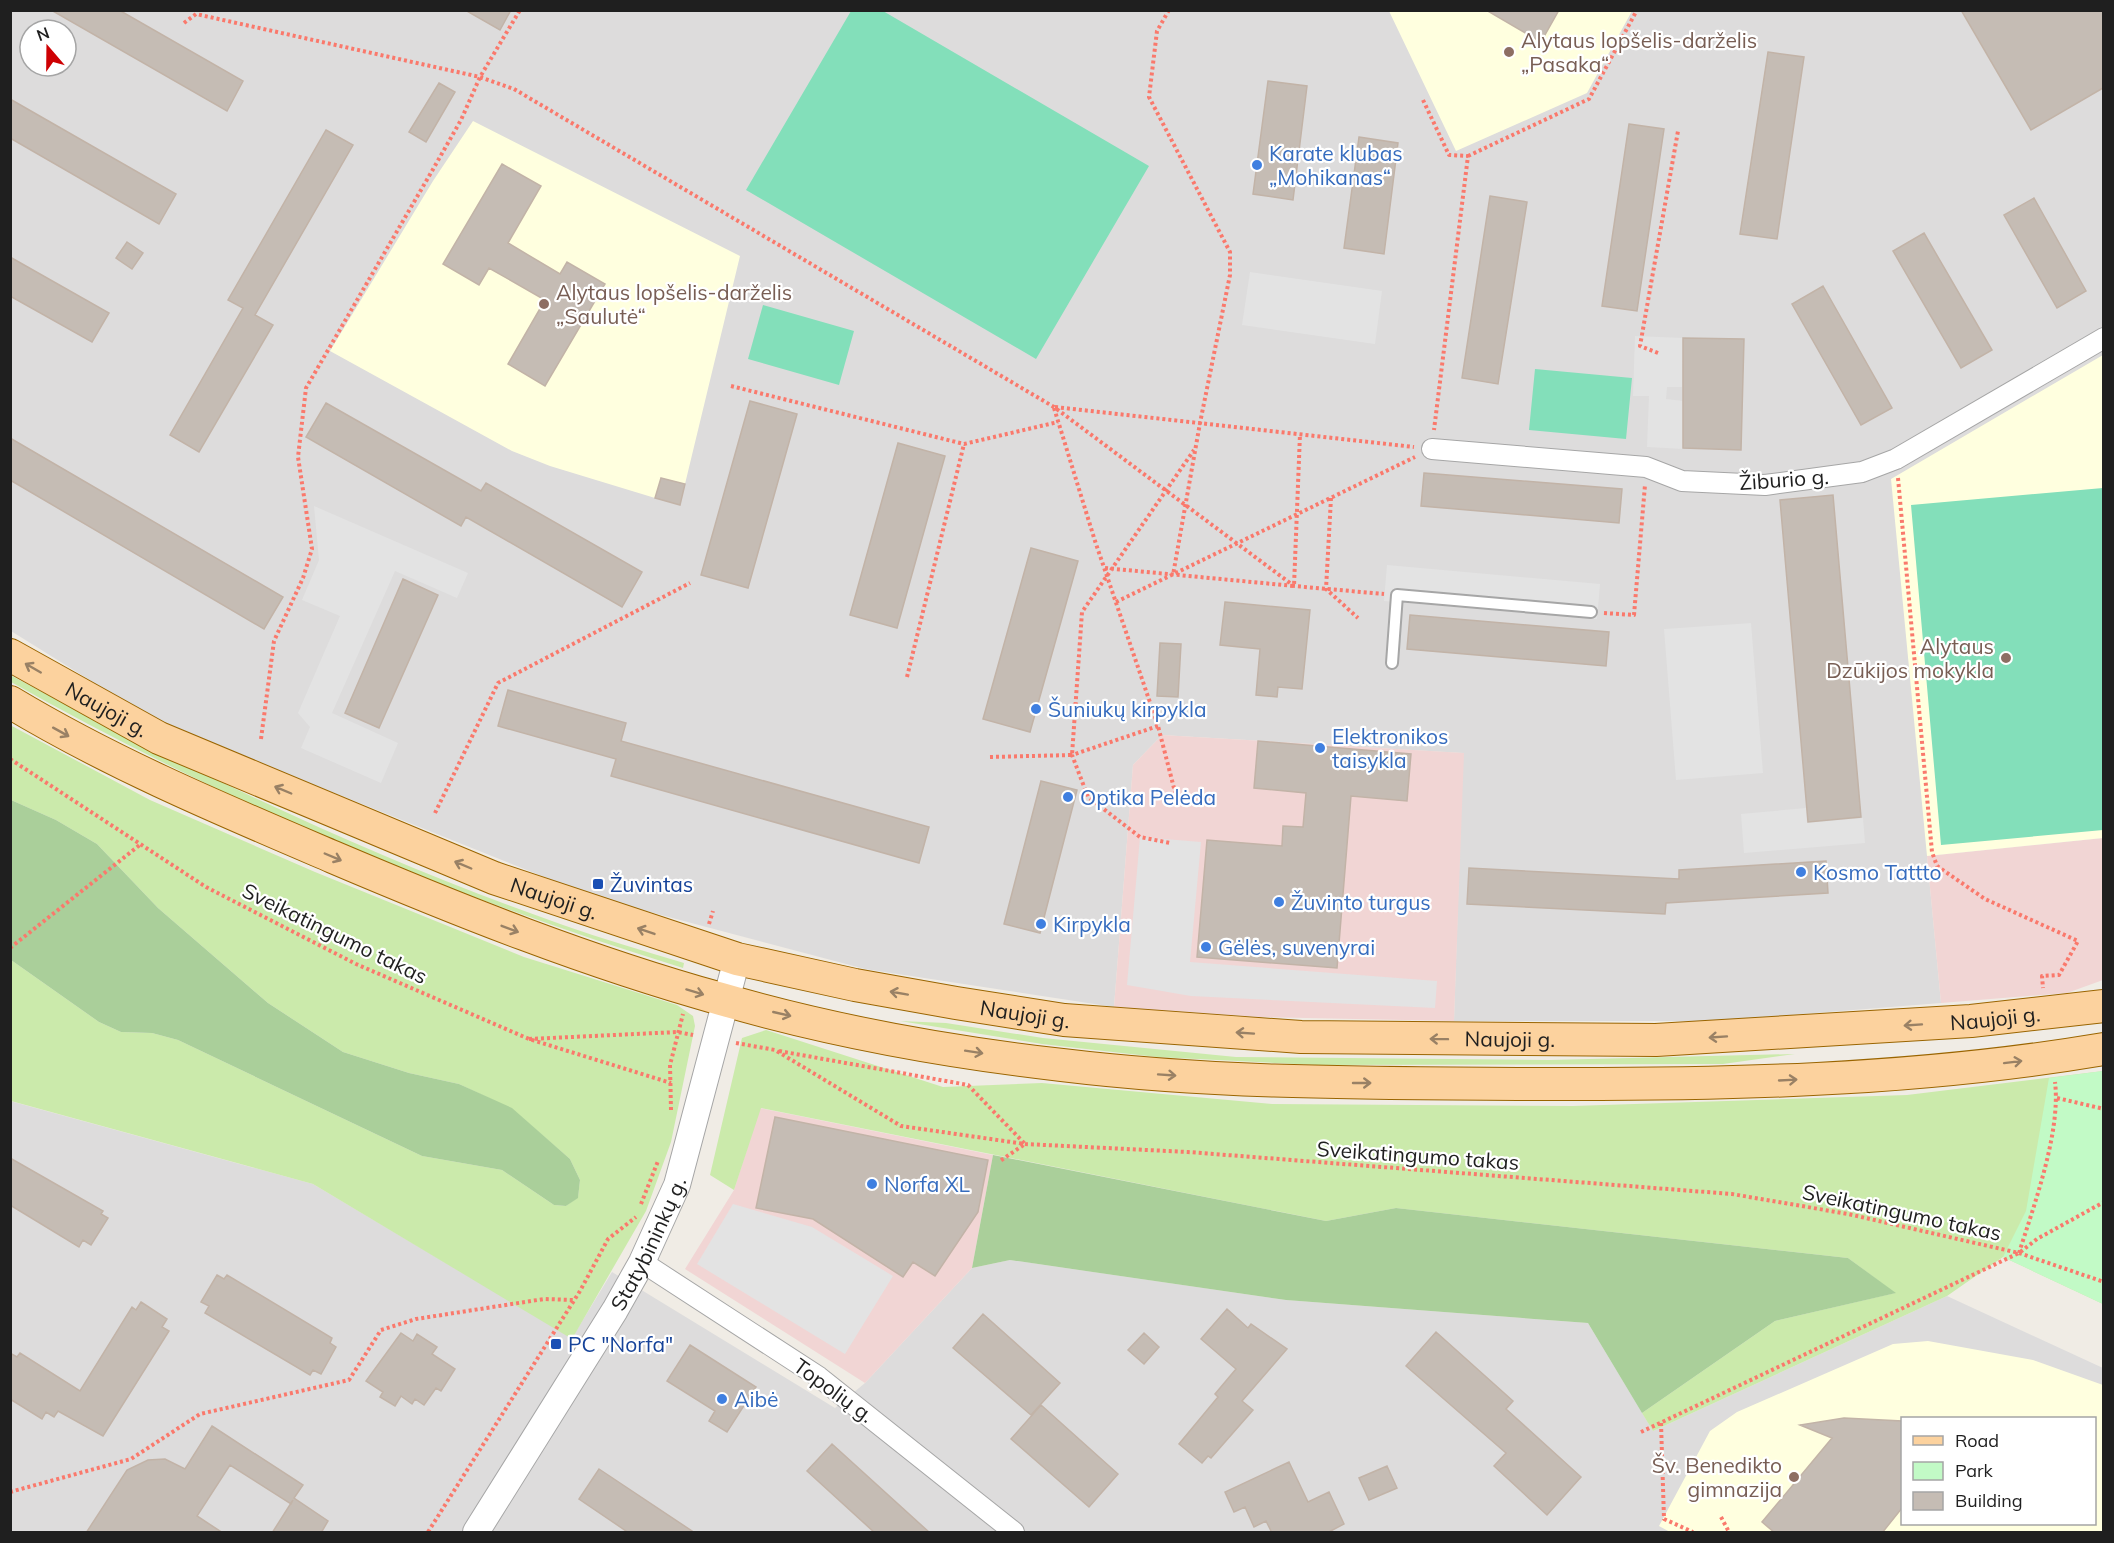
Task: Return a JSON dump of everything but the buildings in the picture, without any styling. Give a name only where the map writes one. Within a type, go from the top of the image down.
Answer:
[{"type":"main road","name":"Naujoji g.","points":[[10,655],[159,738],[494,878],[702,950],[855,985],[1064,1020],[1301,1037],[1656,1040],[1971,1021],[2103,1006]]},
{"type":"main road","name":"Naujoji g.","points":[[10,702],[61,732],[149,777],[417,893],[553,945],[725,1001],[835,1027],[1059,1065],[1164,1075],[1304,1083],[1706,1083],[1975,1067],[2052,1058],[2103,1049]]},
{"type":"main road","points":[[1971,1021],[1975,1067]]},
{"type":"street","name":"Žiburio g.","points":[[1432,449],[1646,467],[1682,481],[1766,485],[1862,471],[1896,459],[2103,338]]},
{"type":"street","name":"Statybininkų g.","points":[[476,1533],[642,1262],[677,1185],[737,959]]},
{"type":"street","name":"Topolių g.","points":[[642,1262],[828,1383],[1014,1533]]},
{"type":"lane","points":[[1392,663],[1397,595],[1591,612]]},
{"type":"path","points":[[261,739],[274,641],[303,578],[312,549],[298,457],[306,388],[444,151],[480,77],[520,10]]},
{"type":"path","points":[[1169,10],[1158,31],[1149,97],[1230,252],[1230,275],[1200,423],[1173,575]]},
{"type":"path","points":[[1423,100],[1449,155],[1468,156],[1589,99],[1637,10]]},
{"type":"path","points":[[184,23],[196,14],[480,77],[514,89],[1054,407],[1294,586]]},
{"type":"path","points":[[1658,353],[1640,346],[1678,131]]},
{"type":"path","points":[[1432,449],[1468,156]]},
{"type":"path","points":[[731,386],[964,444],[1058,422]]},
{"type":"path","points":[[1054,407],[1432,449]]},
{"type":"path","points":[[1054,407],[1158,726],[1175,792]]},
{"type":"path","points":[[1294,586],[1300,434]]},
{"type":"path","points":[[907,677],[964,444]]},
{"type":"path","points":[[1170,843],[1140,837],[1088,797],[1072,755],[1082,612],[1196,447]]},
{"type":"path","points":[[1116,602],[1432,449]]},
{"type":"path","points":[[1896,459],[1932,852],[1937,866],[1985,899],[2078,941],[2059,975],[2042,976],[2046,1014]]},
{"type":"path","points":[[1591,612],[1634,615],[1646,467]]},
{"type":"path","points":[[1326,589],[1331,498]]},
{"type":"path","points":[[1105,568],[1397,595]]},
{"type":"path","points":[[435,813],[498,683],[690,583]]},
{"type":"path","points":[[1326,589],[1358,618]]},
{"type":"path","points":[[990,758],[1072,755],[1158,726]]},
{"type":"path","name":"Sveikatingumo takas","points":[[10,759],[206,887],[356,964],[529,1039],[678,1032],[670,1065],[671,1083]]},
{"type":"path","points":[[10,948],[141,844]]},
{"type":"path","points":[[529,1039],[671,1083],[669,1118]]},
{"type":"path","name":"Sveikatingumo takas","points":[[742,1044],[775,1050],[901,1126],[1024,1144],[1188,1152],[1732,1194],[1848,1214],[2019,1253],[2103,1282]]},
{"type":"path","points":[[775,1050],[968,1085],[1024,1144],[1000,1161]]},
{"type":"path","points":[[2019,1253],[2041,1180],[2057,1098],[2052,1058]]},
{"type":"path","points":[[2057,1098],[2103,1110]]},
{"type":"path","points":[[428,1533],[574,1300],[608,1239],[635,1219],[662,1150]]},
{"type":"path","points":[[1641,1432],[1721,1392],[2019,1253],[2037,1239],[2103,1202]]},
{"type":"path","points":[[10,1492],[131,1459],[200,1414],[349,1380],[381,1330],[416,1319],[544,1299],[574,1300]]},
{"type":"path","points":[[1661,1423],[1664,1520],[1693,1533]]},
{"type":"path","points":[[1721,1517],[1729,1533]]},
{"type":"shaded area","points":[[10,11],[1961,11],[2031,130],[2103,88],[2103,838],[1927,856],[1941,1003],[1716,1021],[1454,1021],[1463,753],[1162,735],[1133,765],[1114,1007],[865,969],[597,898],[157,722],[11,631]]},
{"type":"shaded area","name":"Alytaus lopšelis-darželis „Pasaka“","points":[[1389,11],[1632,11],[1587,93],[1456,151]]},
{"type":"shaded area","name":"Alytaus lopšelis-darželis „Saulutė“","points":[[473,121],[740,256],[685,484],[661,478],[655,498],[550,466],[512,451],[330,351],[433,181]]},
{"type":"shaded area","points":[[1250,272],[1382,291],[1375,344],[1242,325]]},
{"type":"shaded area","points":[[1635,336],[1683,338],[1682,387],[1667,387],[1666,399],[1684,401],[1683,449],[1647,447],[1649,396],[1633,396]]},
{"type":"shaded area","name":"Alytaus Dzūkijos mokykla","points":[[2103,355],[2103,838],[1927,856],[1891,479]]},
{"type":"shaded area","points":[[314,506],[468,573],[457,598],[395,571],[332,713],[398,743],[381,783],[301,748],[310,727],[298,713],[340,616],[302,600],[319,560]]},
{"type":"shaded area","points":[[1387,565],[1600,584],[1597,619],[1384,601]]},
{"type":"shaded area","points":[[1751,623],[1763,773],[1676,780],[1664,629]]},
{"type":"shaded area","points":[[1162,735],[1464,753],[1454,1021],[1258,1017],[1114,1007],[1133,765]]},
{"type":"shaded area","points":[[1806,808],[1807,823],[1863,818],[1865,843],[1744,853],[1741,814]]},
{"type":"shaded area","points":[[1140,837],[1201,842],[1190,962],[1437,981],[1435,1008],[1191,996],[1127,985]]},
{"type":"shaded area","points":[[2103,838],[2103,980],[2067,993],[1941,1003],[1927,856]]},
{"type":"shaded area","points":[[10,1101],[313,1184],[572,1338],[612,1272],[835,1408],[865,1383],[972,1268],[1010,1260],[1286,1300],[1588,1323],[1653,1431],[1947,1296],[2103,1368],[2103,1532],[11,1532]]},
{"type":"shaded area","points":[[760,1108],[993,1155],[972,1268],[865,1383],[685,1269],[734,1190]]},
{"type":"shaded area","points":[[733,1204],[812,1227],[893,1276],[845,1354],[697,1264]]},
{"type":"shaded area","name":"Šv. Benedikto gimnazija","points":[[1928,1341],[2033,1360],[2103,1385],[2103,1532],[1670,1532],[1659,1526],[1710,1431],[1737,1412],[1893,1344]]},
{"type":"green space","points":[[851,11],[883,11],[1149,166],[1036,359],[746,190]]},
{"type":"green space","points":[[763,305],[854,331],[839,385],[748,359]]},
{"type":"green space","points":[[1535,369],[1632,378],[1626,439],[1529,430]]},
{"type":"green space","name":"Alytaus Dzūkijos mokykla","points":[[2103,488],[2103,830],[1941,845],[1911,505]]},
{"type":"green space","points":[[10,675],[145,745],[351,842],[563,925],[684,963],[683,968],[510,910],[339,843],[255,806],[91,726],[11,682]]},
{"type":"green space","points":[[10,725],[150,800],[315,872],[524,957],[677,1005],[693,1016],[695,1026],[671,1142],[646,1211],[572,1339],[313,1184],[11,1101],[11,960],[99,1022],[121,1032],[152,1033],[178,1040],[422,1156],[502,1170],[554,1205],[566,1206],[578,1197],[580,1180],[570,1159],[512,1109],[459,1084],[409,1073],[343,1052],[268,1003],[158,908],[97,844],[56,820],[11,800]]},
{"type":"green space","points":[[11,800],[56,820],[97,844],[158,908],[268,1003],[343,1052],[409,1073],[459,1084],[512,1108],[570,1159],[580,1180],[578,1198],[566,1206],[554,1205],[502,1170],[422,1156],[178,1040],[152,1033],[121,1032],[99,1022],[11,960]]},
{"type":"green space","points":[[900,1021],[946,1023],[1043,1038],[1236,1057],[1549,1060],[1795,1054],[1723,1064],[1316,1065],[1157,1057],[1042,1044]]},
{"type":"green space","points":[[766,1030],[943,1087],[1042,1083],[1272,1104],[1573,1106],[1907,1095],[2103,1071],[2103,1304],[2003,1257],[1947,1296],[1653,1431],[1642,1413],[1775,1321],[1895,1293],[1848,1258],[1396,1208],[1326,1221],[761,1108],[734,1190],[710,1175],[742,1038]]},
{"type":"green space","points":[[2104,1071],[2103,1304],[2003,1257],[2026,1211],[2049,1078]]},
{"type":"green space","points":[[993,1155],[1326,1221],[1396,1208],[1848,1258],[1896,1293],[1775,1321],[1642,1413],[1588,1323],[1286,1300],[1010,1260],[972,1268]]},
{"type":"place","name":"Alytaus lopšelis-darželis „Pasaka“","points":[[1509,52]]},
{"type":"place","name":"Karate klubas „Mohikanas“","points":[[1257,165]]},
{"type":"place","name":"Alytaus lopšelis-darželis „Saulutė“","points":[[544,304]]},
{"type":"place","name":"Alytaus Dzūkijos mokykla","points":[[2006,658]]},
{"type":"place","name":"Šuniukų kirpykla","points":[[1036,709]]},
{"type":"place","name":"Elektronikos taisykla","points":[[1320,748]]},
{"type":"place","name":"Optika Pelėda","points":[[1068,797]]},
{"type":"place","name":"Kosmo Tattto","points":[[1801,872]]},
{"type":"place","name":"Žuvintas","points":[[598,884]]},
{"type":"place","name":"Žuvinto turgus","points":[[1279,902]]},
{"type":"place","name":"Kirpykla","points":[[1041,924]]},
{"type":"place","name":"Gėlės, suvenyrai","points":[[1206,947]]},
{"type":"place","name":"Norfa XL","points":[[872,1184]]},
{"type":"place","name":"PC \"Norfa\"","points":[[556,1344]]},
{"type":"place","name":"Aibė","points":[[722,1399]]},
{"type":"place","name":"Šv. Benedikto gimnazija","points":[[1794,1477]]}]
